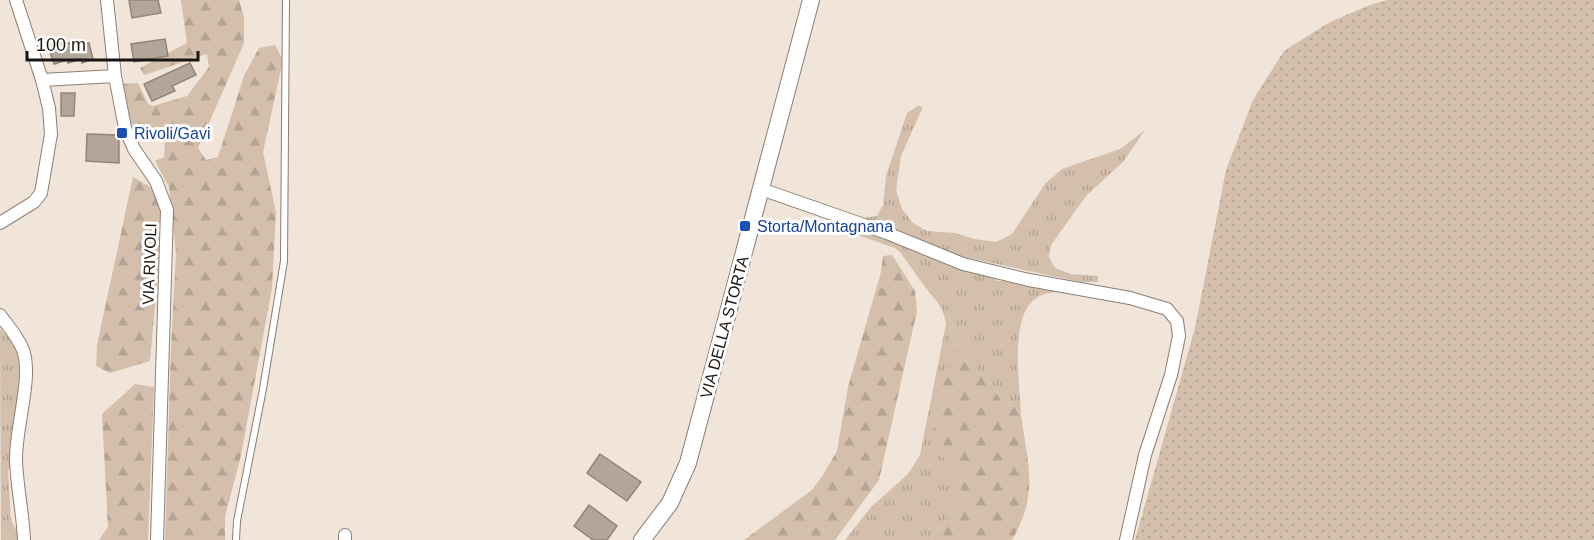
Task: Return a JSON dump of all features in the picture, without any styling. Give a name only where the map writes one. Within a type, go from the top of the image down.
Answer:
[{"type":"main road","name":"VIA DELLA STORTA","points":[[642,540],[670,503],[688,463],[811,0]]},
{"type":"street","points":[[0,223],[34,202],[40,193],[51,134],[49,108],[42,80],[16,0]]},
{"type":"street","name":"VIA RIVOLI","points":[[107,0],[115,76],[125,128],[129,140],[156,181],[166,210],[157,540]]},
{"type":"street","points":[[42,80],[115,76]]},
{"type":"street","points":[[760,189],[887,233],[963,264],[1029,280],[1130,298],[1167,309],[1177,321],[1179,336],[1171,375],[1144,455],[1126,540]]},
{"type":"street","points":[[0,315],[18,340],[26,362],[16,462],[24,540]]},
{"type":"lane","points":[[236,540],[237,522],[263,388],[284,261],[286,0]]},
{"type":"green space","points":[[181,0],[239,0],[244,17],[244,43],[198,148],[206,160],[218,157],[244,76],[259,48],[275,45],[283,60],[263,152],[276,212],[272,288],[241,455],[225,517],[225,540],[165,540],[176,253],[169,187],[155,161],[164,157],[165,138],[143,135],[132,128],[122,84],[138,83],[148,104],[153,106],[187,96],[209,67],[207,54],[144,75],[140,68],[187,43]]},
{"type":"green space","points":[[1387,0],[1594,0],[1594,540],[1135,540],[1195,328],[1226,170],[1253,100],[1284,51],[1330,22]]},
{"type":"green space","points":[[918,106],[923,107],[901,156],[896,190],[902,209],[913,223],[927,231],[955,233],[996,242],[1012,234],[1045,184],[1062,169],[1120,149],[1145,130],[1123,162],[1086,196],[1051,245],[1049,257],[1055,268],[1071,274],[1098,276],[1098,282],[1081,282],[945,253],[895,230],[861,218],[877,216],[883,205],[886,176],[907,113]]},
{"type":"green space","points":[[133,177],[152,188],[160,200],[162,228],[150,361],[110,373],[96,366],[97,345]]},
{"type":"green space","points":[[854,227],[989,274],[998,281],[1018,281],[1076,294],[1060,292],[1045,294],[1035,299],[1027,308],[1019,336],[1018,353],[1021,415],[1014,406],[1003,404],[986,376],[977,372],[973,357],[943,456],[962,482],[957,505],[931,540],[845,540],[871,507],[908,474],[920,455],[946,324],[940,307],[900,252],[895,248],[852,233]]},
{"type":"green space","points":[[892,255],[915,291],[917,311],[879,480],[835,540],[744,540],[812,490],[837,451],[848,387],[881,272],[883,256]]},
{"type":"green space","points":[[0,329],[12,340],[21,357],[24,374],[14,456],[8,471],[11,520],[21,540],[1,540]]},
{"type":"green space","points":[[964,349],[973,357],[977,372],[986,376],[1003,404],[1014,406],[1021,415],[1028,464],[1029,493],[1026,508],[1012,540],[931,540],[957,505],[962,482],[943,456],[934,434],[938,383],[956,353]]},
{"type":"green space","points":[[135,384],[154,387],[148,540],[99,540],[108,527],[102,414]]},
{"type":"building","points":[[129,0],[158,0],[161,13],[132,18]]},
{"type":"building","points":[[165,39],[168,56],[134,62],[131,44]]},
{"type":"building","points":[[76,41],[78,47],[89,43],[93,59],[82,63],[81,59],[54,64],[48,46]]},
{"type":"building","points":[[190,63],[196,75],[172,86],[175,91],[152,101],[144,84]]},
{"type":"building","points":[[61,93],[75,93],[74,116],[61,116]]},
{"type":"building","points":[[87,134],[119,135],[119,163],[86,161]]},
{"type":"building","points":[[600,454],[641,482],[627,501],[587,473]]},
{"type":"building","points":[[589,505],[617,526],[607,540],[593,540],[574,526]]},
{"type":"place","name":"Rivoli/Gavi","points":[[122,133]]},
{"type":"place","name":"Storta/Montagnana","points":[[745,226]]}]
